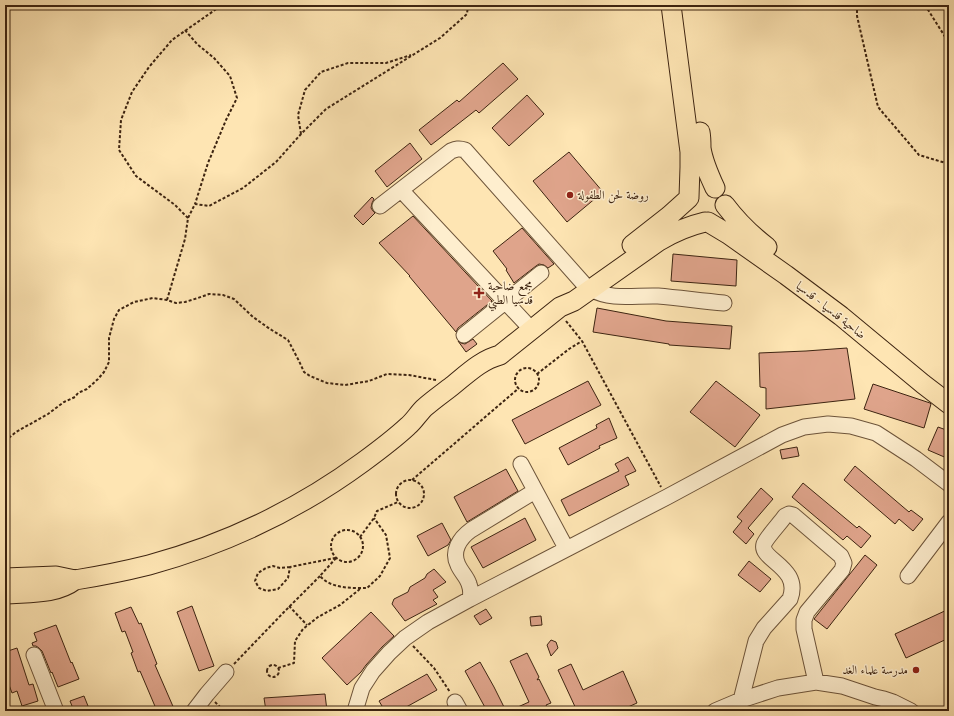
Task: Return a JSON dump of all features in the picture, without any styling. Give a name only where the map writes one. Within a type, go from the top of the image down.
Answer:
[{"type":"main road","points":[[671,5],[690,152],[688,205],[693,217],[707,222]]},
{"type":"main road","points":[[683,5],[701,149],[715,188]]},
{"type":"main road","points":[[5,578],[56,576],[75,580],[121,572],[178,556],[234,535],[294,506],[363,462],[409,426],[418,414],[428,405],[483,362],[500,355],[558,309],[574,301],[586,286],[669,216],[689,197],[694,190],[700,186],[708,186],[715,188],[720,192],[724,198],[723,211],[715,220],[681,229],[670,234],[586,286]]},
{"type":"main road","name":"ضاحية قدسيا - قدسيا","points":[[724,205],[753,236],[949,393]]},
{"type":"main road","name":"ضاحية قدسيا - قدسيا","points":[[707,222],[728,234],[792,279],[841,316],[949,404]]},
{"type":"main road","points":[[409,426],[434,416],[485,375],[494,366],[500,355]]},
{"type":"main road","points":[[5,594],[57,590],[75,580]]},
{"type":"street","points":[[380,206],[451,151],[455,149],[465,150],[586,286],[598,293],[610,296],[657,296],[724,303]]},
{"type":"street","points":[[401,190],[532,330]]},
{"type":"street","points":[[464,335],[541,273]]},
{"type":"street","points":[[355,711],[362,688],[373,671],[389,652],[428,622],[782,435],[804,427],[828,424],[852,426],[876,433],[910,455],[949,484]]},
{"type":"street","points":[[521,464],[566,548]]},
{"type":"street","points":[[470,599],[471,592],[468,579],[457,564],[456,548],[460,541],[471,530],[535,491]]},
{"type":"street","points":[[741,700],[756,641],[764,628],[790,599],[792,594],[792,583],[790,578],[787,573],[766,553],[764,547],[766,541],[785,516],[789,514],[793,515],[841,556],[844,563],[842,570],[807,612],[804,620],[804,629],[816,682]]},
{"type":"street","points":[[908,576],[949,522]]},
{"type":"street","points":[[34,655],[56,711]]},
{"type":"street","points":[[194,711],[226,672]]},
{"type":"street","points":[[715,711],[741,700],[778,688],[816,682],[842,686],[893,702],[911,711]]},
{"type":"street","points":[[874,697],[890,711]]},
{"type":"path","points":[[188,218],[174,205],[136,176],[120,150],[121,120],[132,92],[172,40],[222,5]]},
{"type":"path","points":[[195,204],[209,206],[243,188],[276,162],[326,109],[440,38],[467,14],[468,5]]},
{"type":"path","points":[[857,5],[857,16],[878,107],[919,155],[949,164]]},
{"type":"path","points":[[925,5],[949,43]]},
{"type":"path","points":[[167,300],[185,239],[188,218],[195,204],[208,163],[236,98],[230,76],[214,58],[197,44],[185,30]]},
{"type":"path","points":[[301,134],[298,116],[305,90],[321,72],[348,63],[386,63],[415,53]]},
{"type":"path","points":[[5,441],[16,432],[48,414],[64,402],[75,397],[78,393],[87,389],[98,379],[104,372],[109,362],[109,338],[114,319],[119,310],[134,302],[153,298],[176,303],[185,302],[209,294],[223,295],[234,299],[253,317],[288,340],[304,372],[327,383],[345,385],[369,381],[387,374],[409,375],[455,384]]},
{"type":"path","points":[[558,309],[582,341],[667,497]]},
{"type":"path","points":[[537,374],[569,349],[582,341]]},
{"type":"path","points":[[528,368],[535,371],[539,381],[538,385],[532,390],[525,391],[519,388],[516,384],[516,377],[520,370],[528,368]]},
{"type":"path","points":[[412,480],[519,388]]},
{"type":"path","points":[[402,481],[416,481],[423,488],[424,497],[422,502],[415,508],[405,508],[398,502],[395,493],[396,488],[402,481]]},
{"type":"path","points":[[360,537],[374,518],[377,511],[398,502]]},
{"type":"path","points":[[320,576],[323,580],[338,586],[367,588],[380,576],[390,558],[386,535],[374,518]]},
{"type":"path","points":[[346,530],[356,533],[360,537],[363,547],[359,557],[351,562],[340,561],[336,558],[331,549],[331,543],[336,534],[346,530]]},
{"type":"path","points":[[290,567],[288,578],[278,590],[267,591],[259,588],[255,581],[258,573],[273,566],[280,568],[290,567],[336,558]]},
{"type":"path","points":[[226,672],[336,558]]},
{"type":"path","points":[[278,668],[294,663],[295,641],[303,629],[318,617],[340,605],[361,588]]},
{"type":"path","points":[[289,606],[308,625]]},
{"type":"path","points":[[413,646],[434,668],[455,702]]},
{"type":"path","points":[[274,664],[278,668],[279,672],[277,676],[271,676],[268,674],[267,670],[270,665],[274,664]]},
{"type":"building","points":[[503,63],[518,79],[479,113],[476,110],[431,145],[419,130],[457,100],[459,102]]},
{"type":"building","points":[[527,95],[544,114],[509,146],[492,128]]},
{"type":"building","points":[[410,143],[422,159],[387,187],[375,171]]},
{"type":"building","points":[[569,152],[603,192],[567,222],[533,181]]},
{"type":"building","points":[[372,197],[374,199],[371,208],[375,213],[363,225],[354,216]]},
{"type":"building","points":[[413,216],[492,301],[458,328],[456,332],[410,276],[379,243]]},
{"type":"building","points":[[522,228],[554,264],[548,268],[539,264],[514,283],[506,270],[507,269],[493,251]]},
{"type":"building","points":[[673,254],[737,260],[736,286],[671,281]]},
{"type":"building","points":[[597,308],[666,321],[732,326],[730,349],[669,345],[593,332]]},
{"type":"building","points":[[473,339],[477,344],[466,352],[458,341],[465,344]]},
{"type":"building","points":[[847,348],[855,399],[766,409],[766,388],[760,387],[759,353]]},
{"type":"building","points":[[588,381],[601,405],[525,444],[512,420]]},
{"type":"building","points":[[716,381],[760,415],[735,447],[690,412]]},
{"type":"building","points":[[873,384],[930,403],[931,404],[924,428],[864,409]]},
{"type":"building","points":[[609,418],[617,438],[599,446],[600,448],[568,465],[559,448],[597,428],[596,425]]},
{"type":"building","points":[[938,427],[949,431],[949,459],[928,450]]},
{"type":"building","points":[[797,447],[799,456],[782,459],[780,450]]},
{"type":"building","points":[[628,457],[636,471],[625,476],[629,485],[569,516],[561,500],[619,471],[615,464]]},
{"type":"building","points":[[855,466],[909,512],[911,510],[923,519],[913,531],[899,519],[895,524],[844,480]]},
{"type":"building","points":[[506,469],[518,491],[467,522],[454,497]]},
{"type":"building","points":[[803,483],[857,528],[859,526],[871,536],[861,548],[847,536],[843,540],[792,497]]},
{"type":"building","points":[[761,488],[773,499],[748,528],[754,534],[746,544],[733,532],[742,521],[737,517]]},
{"type":"building","points":[[525,518],[536,540],[483,568],[471,547]]},
{"type":"building","points":[[442,523],[451,540],[448,545],[428,556],[417,536]]},
{"type":"building","points":[[865,555],[877,565],[827,629],[814,619]]},
{"type":"building","points":[[749,561],[771,579],[760,592],[738,575]]},
{"type":"building","points":[[434,569],[446,582],[433,590],[438,597],[433,600],[437,604],[405,621],[392,604],[394,599],[408,592],[410,587],[425,578],[427,574]]},
{"type":"building","points":[[192,606],[214,666],[199,671],[177,612]]},
{"type":"building","points":[[131,607],[139,624],[141,623],[157,664],[155,665],[175,711],[157,711],[140,671],[138,672],[131,653],[133,652],[125,631],[122,632],[115,613]]},
{"type":"building","points":[[486,609],[492,618],[480,625],[474,616]]},
{"type":"building","points":[[949,609],[949,638],[906,658],[895,634]]},
{"type":"building","points":[[371,612],[394,636],[347,685],[322,658]]},
{"type":"building","points":[[541,616],[542,625],[531,626],[530,617]]},
{"type":"building","points":[[56,625],[79,679],[58,687],[42,651],[36,646],[33,646],[32,643],[37,641],[34,633]]},
{"type":"building","points":[[551,640],[556,642],[558,648],[551,656],[547,645]]},
{"type":"building","points":[[17,648],[29,685],[33,684],[38,701],[22,706],[17,691],[12,693],[5,674],[5,652]]},
{"type":"building","points":[[527,653],[539,677],[537,680],[539,679],[551,703],[546,705],[549,711],[509,711],[529,702],[510,661]]},
{"type":"building","points":[[480,662],[506,711],[487,711],[465,671]]},
{"type":"building","points":[[571,664],[583,690],[623,671],[637,703],[619,711],[577,711],[558,670]]},
{"type":"building","points":[[427,674],[437,690],[399,711],[385,711],[379,701]]},
{"type":"building","points":[[325,694],[327,711],[266,711],[264,698]]},
{"type":"building","points":[[84,696],[90,711],[74,711],[70,701]]},
{"type":"place","name":"روضة لحن الطفولة","points":[[570,195]]},
{"type":"place","name":"مجمع ضاحية قدسيا الطبي","points":[[479,293]]},
{"type":"place","name":"مدرسة علماء الغد","points":[[916,670]]}]
